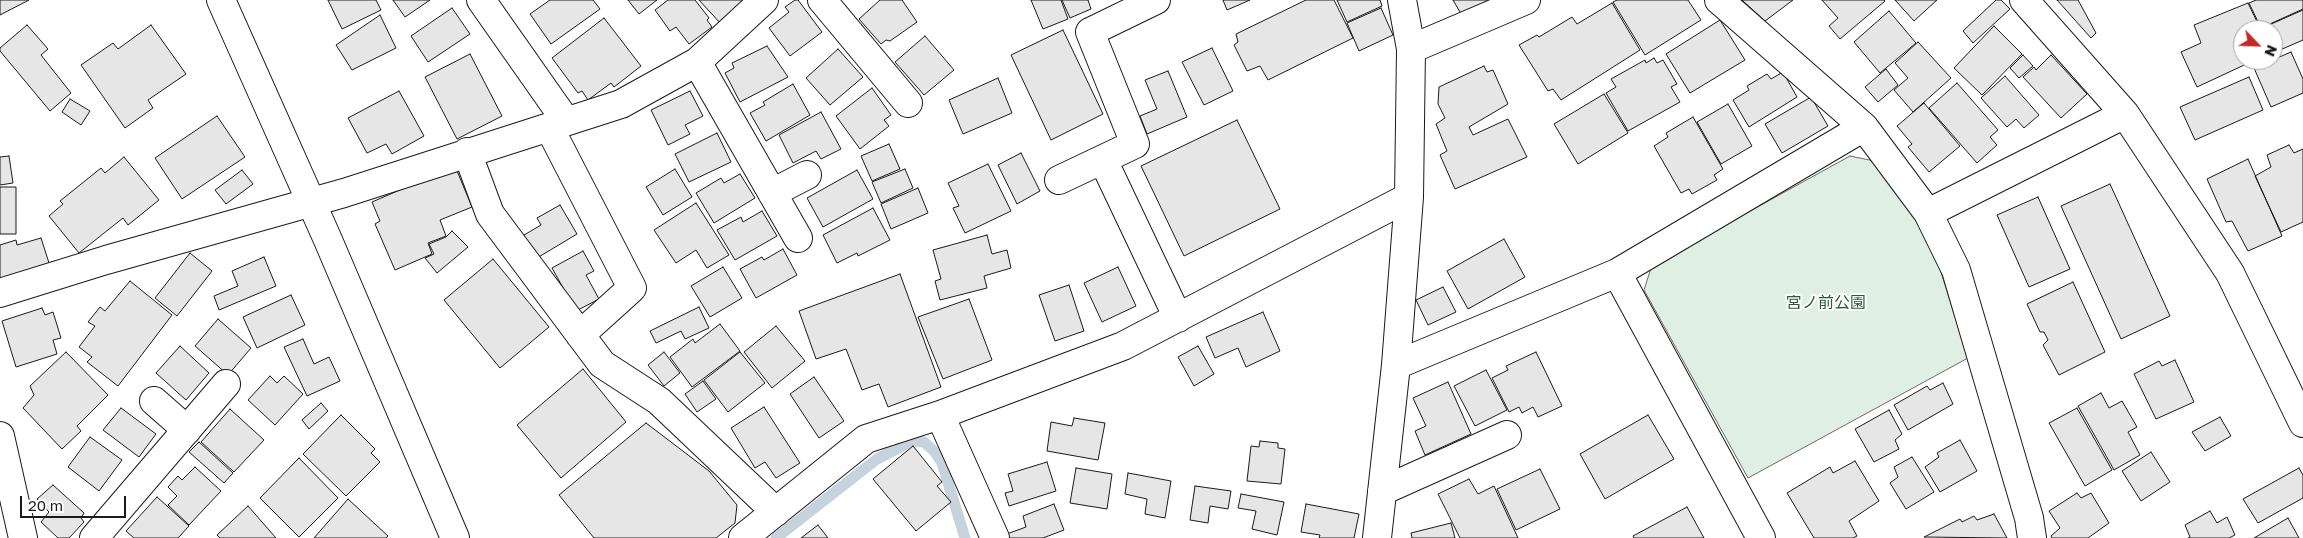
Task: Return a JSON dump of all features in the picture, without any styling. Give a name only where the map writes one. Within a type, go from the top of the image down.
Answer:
[{"type":"street","points":[[221,0],[311,201],[455,538]]},
{"type":"street","points":[[481,0],[558,124],[632,288],[580,334]]},
{"type":"street","points":[[0,293],[311,201],[621,104],[697,62],[764,0]]},
{"type":"street","points":[[822,0],[908,103]]},
{"type":"street","points":[[1059,180],[1135,144],[1090,32],[1156,0]]},
{"type":"street","points":[[1377,538],[1396,365],[1408,196],[1411,50],[1402,0]]},
{"type":"street","points":[[1411,50],[1526,0]]},
{"type":"street","points":[[1719,0],[1864,127],[1928,213],[1956,270],[2029,518],[2032,538]]},
{"type":"street","points":[[2024,0],[2125,114],[2230,273],[2303,424]]},
{"type":"street","points":[[697,62],[798,238]]},
{"type":"street","points":[[1928,213],[2125,114]]},
{"type":"street","points":[[1396,365],[1617,273],[1864,127]]},
{"type":"street","points":[[467,152],[490,214],[602,364],[659,401],[776,512]]},
{"type":"street","points":[[1103,160],[1178,318]]},
{"type":"street","points":[[772,193],[807,175]]},
{"type":"street","points":[[744,538],[866,439],[940,415],[1123,346],[1408,196]]},
{"type":"street","points":[[1617,273],[1761,538]]},
{"type":"street","points":[[94,538],[226,384]]},
{"type":"street","points":[[154,401],[187,430]]},
{"type":"street","points":[[940,415],[995,538]]},
{"type":"street","points":[[1382,492],[1507,435]]},
{"type":"street","points":[[0,436],[23,538]]},
{"type":"green space","name":"宮ノ前公園","points":[[1850,156],[1879,162],[1933,247],[1968,358],[1748,478],[1644,290],[1652,265]]},
{"type":"building","points":[[0,0],[29,0],[0,15]]},
{"type":"building","points":[[328,0],[376,0],[381,10],[342,29]]},
{"type":"building","points":[[393,0],[430,0],[405,17]]},
{"type":"building","points":[[550,0],[593,0],[600,9],[551,44],[530,14]]},
{"type":"building","points":[[628,0],[657,0],[639,14]]},
{"type":"building","points":[[668,0],[695,0],[709,18],[707,20],[712,27],[689,44],[676,27],[670,31],[655,10]]},
{"type":"building","points":[[699,0],[744,0],[722,25]]},
{"type":"building","points":[[798,0],[822,32],[790,56],[769,28],[789,12],[785,7]]},
{"type":"building","points":[[880,0],[902,0],[917,22],[890,41],[886,40],[881,44],[859,19]]},
{"type":"building","points":[[1031,0],[1061,0],[1068,19],[1043,29]]},
{"type":"building","points":[[1062,0],[1088,0],[1091,9],[1070,18]]},
{"type":"building","points":[[1223,0],[1250,0],[1227,10]]},
{"type":"building","points":[[1306,0],[1334,0],[1353,38],[1268,80],[1260,66],[1247,71],[1234,45],[1238,42],[1236,34]]},
{"type":"building","points":[[1337,0],[1380,0],[1382,6],[1347,22]]},
{"type":"building","points":[[1453,0],[1500,0],[1464,19]]},
{"type":"building","points":[[1617,0],[1688,0],[1701,20],[1645,55],[1613,2]]},
{"type":"building","points":[[1742,0],[1793,0],[1765,21]]},
{"type":"building","points":[[1822,0],[1885,1],[1840,39],[1829,26],[1838,18]]},
{"type":"building","points":[[1895,0],[1937,0],[1914,21]]},
{"type":"building","points":[[1996,0],[2001,0],[2010,9],[1973,43],[1963,31]]},
{"type":"building","points":[[2057,0],[2078,0],[2096,33],[2091,38]]},
{"type":"building","points":[[2256,0],[2303,0],[2303,9],[2279,20],[2257,20],[2249,3]]},
{"type":"building","points":[[1612,3],[1640,50],[1561,100],[1553,89],[1548,91],[1519,45],[1537,35],[1539,37],[1572,17],[1577,24]]},
{"type":"building","points":[[2248,3],[2256,20],[2233,20],[2234,70],[2197,87],[2181,52],[2201,43],[2194,25]]},
{"type":"building","points":[[452,8],[470,34],[428,62],[411,36]]},
{"type":"building","points":[[1381,8],[1393,35],[1359,51],[1347,23]]},
{"type":"building","points":[[2303,10],[2303,40],[2283,49],[2283,20],[2280,20]]},
{"type":"building","points":[[1889,11],[1916,43],[1880,73],[1854,42]]},
{"type":"building","points":[[380,15],[396,48],[352,70],[336,45]]},
{"type":"building","points":[[604,18],[641,66],[614,87],[611,83],[588,100],[582,91],[578,93],[552,58]]},
{"type":"building","points":[[1720,20],[1745,60],[1690,93],[1666,54]]},
{"type":"building","points":[[27,25],[48,49],[41,55],[71,93],[50,111],[0,51],[0,48]]},
{"type":"building","points":[[151,25],[186,74],[148,100],[153,108],[125,128],[81,65],[113,43],[118,49]]},
{"type":"building","points":[[1994,26],[2022,54],[1982,95],[1954,68]]},
{"type":"building","points":[[1063,30],[1103,114],[1051,140],[1011,55]]},
{"type":"building","points":[[925,36],[954,70],[924,95],[895,62]]},
{"type":"building","points":[[1918,42],[1951,78],[1913,112],[1894,90],[1908,78],[1895,63]]},
{"type":"building","points":[[767,46],[788,77],[740,102],[725,73],[734,68],[732,63]]},
{"type":"building","points":[[1212,48],[1233,91],[1204,105],[1182,62]]},
{"type":"building","points":[[838,49],[863,77],[830,105],[806,78]]},
{"type":"building","points":[[2291,52],[2303,79],[2303,93],[2271,107],[2255,70],[2283,70],[2283,55]]},
{"type":"building","points":[[470,54],[502,116],[457,139],[425,77]]},
{"type":"building","points":[[2023,55],[2033,66],[2019,78],[2010,68]]},
{"type":"building","points":[[2051,55],[2087,94],[2061,118],[2023,77],[2034,67],[2036,70]]},
{"type":"building","points":[[1654,58],[1657,63],[1663,60],[1677,84],[1671,87],[1680,102],[1628,131],[1606,93],[1616,87],[1611,79],[1645,60],[1646,63]]},
{"type":"building","points":[[1484,66],[1487,72],[1493,70],[1508,104],[1469,127],[1473,135],[1508,119],[1527,157],[1455,189],[1440,155],[1447,151],[1436,124],[1445,118],[1438,104],[1439,87]]},
{"type":"building","points":[[1886,69],[1898,85],[1878,102],[1865,87]]},
{"type":"building","points":[[1168,71],[1187,117],[1147,134],[1140,116],[1157,109],[1145,80]]},
{"type":"building","points":[[1783,72],[1797,97],[1749,127],[1733,100],[1749,90],[1747,86],[1767,74],[1771,79]]},
{"type":"building","points":[[2005,76],[2039,115],[2024,128],[2016,119],[2007,127],[1981,98]]},
{"type":"building","points":[[2249,77],[2263,110],[2195,140],[2180,107]]},
{"type":"building","points":[[998,78],[1012,113],[963,134],[949,100]]},
{"type":"building","points":[[1957,83],[1998,130],[1990,137],[1997,145],[1977,163],[1929,108]]},
{"type":"building","points":[[793,84],[810,115],[766,141],[750,113],[765,105],[763,102]]},
{"type":"building","points":[[872,88],[891,115],[884,120],[889,126],[860,149],[836,116]]},
{"type":"building","points":[[399,91],[424,136],[392,154],[386,144],[367,153],[348,118]]},
{"type":"building","points":[[690,91],[703,116],[685,125],[690,134],[668,145],[651,110]]},
{"type":"building","points":[[1604,94],[1628,133],[1578,164],[1554,124]]},
{"type":"building","points":[[1811,97],[1828,126],[1782,153],[1765,124]]},
{"type":"building","points":[[70,99],[90,111],[81,125],[62,112]]},
{"type":"building","points":[[1924,103],[1960,146],[1929,172],[1908,147],[1912,144],[1897,126]]},
{"type":"building","points":[[1728,104],[1752,146],[1721,164],[1697,122]]},
{"type":"building","points":[[821,112],[841,149],[821,159],[816,151],[793,163],[779,135]]},
{"type":"building","points":[[217,116],[245,157],[182,199],[155,158]]},
{"type":"building","points":[[1693,117],[1723,169],[1714,175],[1717,180],[1692,194],[1689,189],[1681,193],[1654,146],[1668,137],[1666,133]]},
{"type":"building","points":[[1237,120],[1280,209],[1184,256],[1141,166]]},
{"type":"building","points":[[717,133],[731,162],[689,182],[675,154]]},
{"type":"building","points":[[889,144],[900,169],[872,181],[861,156]]},
{"type":"building","points":[[2289,145],[2294,153],[2303,149],[2303,222],[2281,232],[2255,176],[2271,167],[2267,155]]},
{"type":"building","points":[[1021,153],[1040,191],[1017,204],[998,165]]},
{"type":"building","points":[[9,156],[13,183],[0,185],[0,157]]},
{"type":"building","points":[[124,157],[159,200],[128,225],[123,218],[79,253],[49,216],[63,204],[60,201],[101,168],[105,173]]},
{"type":"building","points":[[2248,159],[2282,236],[2248,251],[2232,221],[2226,222],[2207,179]]},
{"type":"building","points":[[988,164],[1011,211],[965,233],[953,208],[959,206],[948,183]]},
{"type":"building","points":[[455,166],[472,207],[440,220],[446,236],[428,243],[432,254],[395,270],[375,224],[380,221],[372,202]]},
{"type":"building","points":[[675,169],[692,197],[663,215],[646,187]]},
{"type":"building","points":[[905,169],[913,188],[881,203],[872,182]]},
{"type":"building","points":[[242,170],[253,184],[226,204],[215,190]]},
{"type":"building","points":[[857,170],[873,199],[823,227],[807,198]]},
{"type":"building","points":[[740,174],[755,198],[714,223],[696,193],[721,178],[724,183]]},
{"type":"building","points":[[2110,184],[2170,316],[2121,339],[2061,206]]},
{"type":"building","points":[[0,187],[16,187],[16,234],[0,234]]},
{"type":"building","points":[[918,188],[928,213],[891,229],[881,204]]},
{"type":"building","points":[[2038,197],[2070,269],[2029,287],[1997,215]]},
{"type":"building","points":[[696,203],[729,255],[707,268],[696,250],[676,263],[654,230]]},
{"type":"building","points":[[560,205],[577,234],[532,261],[519,238],[541,225],[537,218]]},
{"type":"building","points":[[873,208],[890,240],[858,256],[857,253],[837,263],[823,235]]},
{"type":"building","points":[[762,211],[777,236],[735,260],[717,230],[741,217],[743,222]]},
{"type":"building","points":[[452,231],[468,247],[437,273],[425,258],[434,254],[429,244],[446,237]]},
{"type":"building","points":[[987,235],[992,254],[1007,250],[1011,268],[984,276],[987,288],[940,300],[935,281],[941,279],[933,250]]},
{"type":"building","points":[[41,238],[50,266],[0,281],[0,245],[16,240],[17,245]]},
{"type":"building","points":[[1504,239],[1525,277],[1468,309],[1447,271]]},
{"type":"building","points":[[783,249],[797,275],[756,298],[740,269],[762,257],[764,260]]},
{"type":"building","points":[[583,251],[594,271],[586,275],[599,299],[576,311],[552,268]]},
{"type":"building","points":[[190,253],[212,271],[177,316],[155,298]]},
{"type":"building","points":[[264,257],[276,286],[219,310],[214,296],[238,286],[232,271]]},
{"type":"building","points":[[493,259],[549,327],[500,368],[444,300]]},
{"type":"building","points":[[723,267],[742,298],[710,317],[691,286]]},
{"type":"building","points":[[1118,267],[1136,306],[1102,322],[1084,283]]},
{"type":"building","points":[[900,274],[941,387],[888,407],[879,384],[862,390],[846,349],[816,359],[799,311]]},
{"type":"building","points":[[130,281],[172,315],[118,386],[87,362],[92,357],[79,347],[95,326],[88,322],[100,307],[105,311]]},
{"type":"building","points":[[2073,282],[2105,352],[2059,375],[2043,345],[2048,340],[2044,332],[2040,332],[2027,304]]},
{"type":"building","points":[[1069,285],[1084,331],[1055,341],[1039,295]]},
{"type":"building","points":[[1443,287],[1456,312],[1428,325],[1416,300]]},
{"type":"building","points":[[291,295],[305,325],[257,348],[243,317]]},
{"type":"building","points":[[969,299],[992,360],[943,379],[918,317]]},
{"type":"building","points":[[699,307],[709,328],[685,339],[681,331],[656,343],[650,331]]},
{"type":"building","points":[[42,308],[45,315],[53,312],[61,338],[53,340],[57,354],[16,367],[2,321]]},
{"type":"building","points":[[1263,312],[1280,351],[1246,367],[1238,348],[1215,358],[1206,337]]},
{"type":"building","points":[[218,319],[251,348],[228,375],[195,346]]},
{"type":"building","points":[[720,324],[740,351],[692,387],[670,357],[693,339],[695,343]]},
{"type":"building","points":[[776,326],[805,361],[772,388],[744,352]]},
{"type":"building","points":[[303,339],[314,364],[329,357],[340,381],[307,396],[284,347]]},
{"type":"building","points":[[180,346],[209,373],[186,400],[156,373]]},
{"type":"building","points":[[1198,346],[1214,374],[1194,386],[1178,357]]},
{"type":"building","points":[[66,352],[108,395],[77,426],[81,431],[62,449],[23,408],[34,395],[30,386]]},
{"type":"building","points":[[664,352],[680,373],[664,386],[648,365]]},
{"type":"building","points":[[740,352],[765,383],[728,412],[704,380]]},
{"type":"building","points":[[1536,352],[1562,406],[1538,417],[1533,407],[1522,413],[1519,407],[1509,412],[1492,378],[1508,370],[1506,366]]},
{"type":"building","points":[[2175,360],[2194,402],[2156,419],[2134,374],[2159,361],[2162,366]]},
{"type":"building","points":[[583,369],[626,422],[561,478],[517,425]]},
{"type":"building","points":[[1486,370],[1507,410],[1475,426],[1454,386]]},
{"type":"building","points":[[270,376],[277,383],[284,376],[303,394],[275,425],[248,400]]},
{"type":"building","points":[[814,377],[844,421],[819,438],[790,394]]},
{"type":"building","points":[[703,381],[716,399],[697,412],[685,394]]},
{"type":"building","points":[[1448,382],[1471,434],[1425,455],[1415,431],[1426,426],[1413,398]]},
{"type":"building","points":[[1943,383],[1953,404],[1908,430],[1894,405],[1927,386],[1930,390]]},
{"type":"building","points":[[2101,393],[2109,408],[2122,401],[2137,427],[2128,432],[2140,455],[2114,470],[2078,406]]},
{"type":"building","points":[[321,403],[328,411],[309,429],[302,420]]},
{"type":"building","points":[[764,407],[800,463],[776,478],[765,462],[755,468],[731,428]]},
{"type":"building","points":[[121,408],[156,434],[139,457],[103,430]]},
{"type":"building","points":[[2077,408],[2112,470],[2085,486],[2049,423]]},
{"type":"building","points":[[230,409],[264,440],[234,472],[201,442]]},
{"type":"building","points":[[1889,410],[1902,434],[1895,440],[1899,449],[1874,462],[1855,429]]},
{"type":"building","points":[[341,415],[375,449],[371,453],[380,462],[346,496],[303,454]]},
{"type":"building","points":[[1648,415],[1674,459],[1605,499],[1580,454]]},
{"type":"building","points":[[2220,417],[2231,436],[2205,451],[2192,432]]},
{"type":"building","points":[[1074,418],[1105,423],[1098,460],[1047,451],[1051,422],[1072,426]]},
{"type":"building","points":[[646,423],[709,471],[737,505],[735,523],[716,538],[594,538],[559,495]]},
{"type":"building","points":[[90,437],[122,460],[99,491],[68,467]]},
{"type":"building","points":[[1960,440],[1977,471],[1940,492],[1925,467],[1939,457],[1937,453]]},
{"type":"building","points":[[1260,441],[1278,443],[1278,448],[1285,449],[1281,484],[1247,481],[1251,446],[1259,447]]},
{"type":"building","points":[[199,442],[233,473],[224,483],[189,452]]},
{"type":"building","points":[[913,446],[942,482],[937,486],[951,502],[916,531],[873,479]]},
{"type":"building","points":[[2151,452],[2170,482],[2141,501],[2122,471]]},
{"type":"building","points":[[1912,457],[1934,492],[1906,509],[1890,483],[1898,477],[1894,467]]},
{"type":"building","points":[[299,458],[338,498],[299,537],[260,498]]},
{"type":"building","points":[[1855,461],[1879,501],[1849,521],[1857,536],[1853,538],[1814,538],[1787,493],[1830,467],[1833,473]]},
{"type":"building","points":[[1047,462],[1056,491],[1009,506],[1005,493],[1013,491],[1008,474]]},
{"type":"building","points":[[195,467],[221,491],[189,525],[168,505],[177,496],[168,487],[178,476],[182,480]]},
{"type":"building","points":[[1076,468],[1112,474],[1107,509],[1070,503]]},
{"type":"building","points":[[2299,468],[2303,475],[2303,498],[2258,523],[2243,499]]},
{"type":"building","points":[[1540,469],[1560,509],[1516,530],[1497,489]]},
{"type":"building","points":[[1128,473],[1171,481],[1165,518],[1145,514],[1147,499],[1125,494]]},
{"type":"building","points":[[1469,479],[1478,494],[1494,486],[1518,538],[1460,538],[1438,494]]},
{"type":"building","points":[[53,485],[84,513],[81,518],[84,522],[69,538],[58,538],[41,522],[49,512],[37,499]]},
{"type":"building","points":[[1195,486],[1231,491],[1228,509],[1210,506],[1208,523],[1190,520]]},
{"type":"building","points":[[2077,493],[2081,498],[2091,493],[2109,523],[2088,538],[2052,538],[2051,536],[2060,528],[2049,511]]},
{"type":"building","points":[[1241,494],[1284,502],[1277,535],[1252,529],[1256,511],[1238,508]]},
{"type":"building","points":[[157,497],[189,526],[178,538],[134,538],[126,531]]},
{"type":"building","points":[[348,499],[388,536],[386,538],[314,538]]},
{"type":"building","points":[[1054,504],[1064,530],[1043,538],[1005,538],[1004,535],[1026,527],[1023,516]]},
{"type":"building","points":[[1306,504],[1359,514],[1354,538],[1319,538],[1320,535],[1301,532]]},
{"type":"building","points":[[248,506],[276,538],[220,538],[217,535]]},
{"type":"building","points":[[1687,507],[1704,538],[1634,538],[1633,536]]},
{"type":"building","points":[[2210,511],[2217,523],[2227,517],[2235,535],[2229,538],[2188,538],[2190,537],[2185,525]]},
{"type":"building","points":[[1994,514],[2007,538],[1924,537],[1960,519],[1962,522],[1974,516],[1977,520]]},
{"type":"building","points":[[2288,518],[2299,538],[2254,538]]},
{"type":"building","points":[[1451,523],[1455,538],[1412,538],[1411,533]]},
{"type":"building","points":[[818,525],[828,538],[801,538]]},
{"type":"waterway","points":[[776,538],[877,459],[912,441],[924,442],[935,452],[942,463],[965,538]]}]
